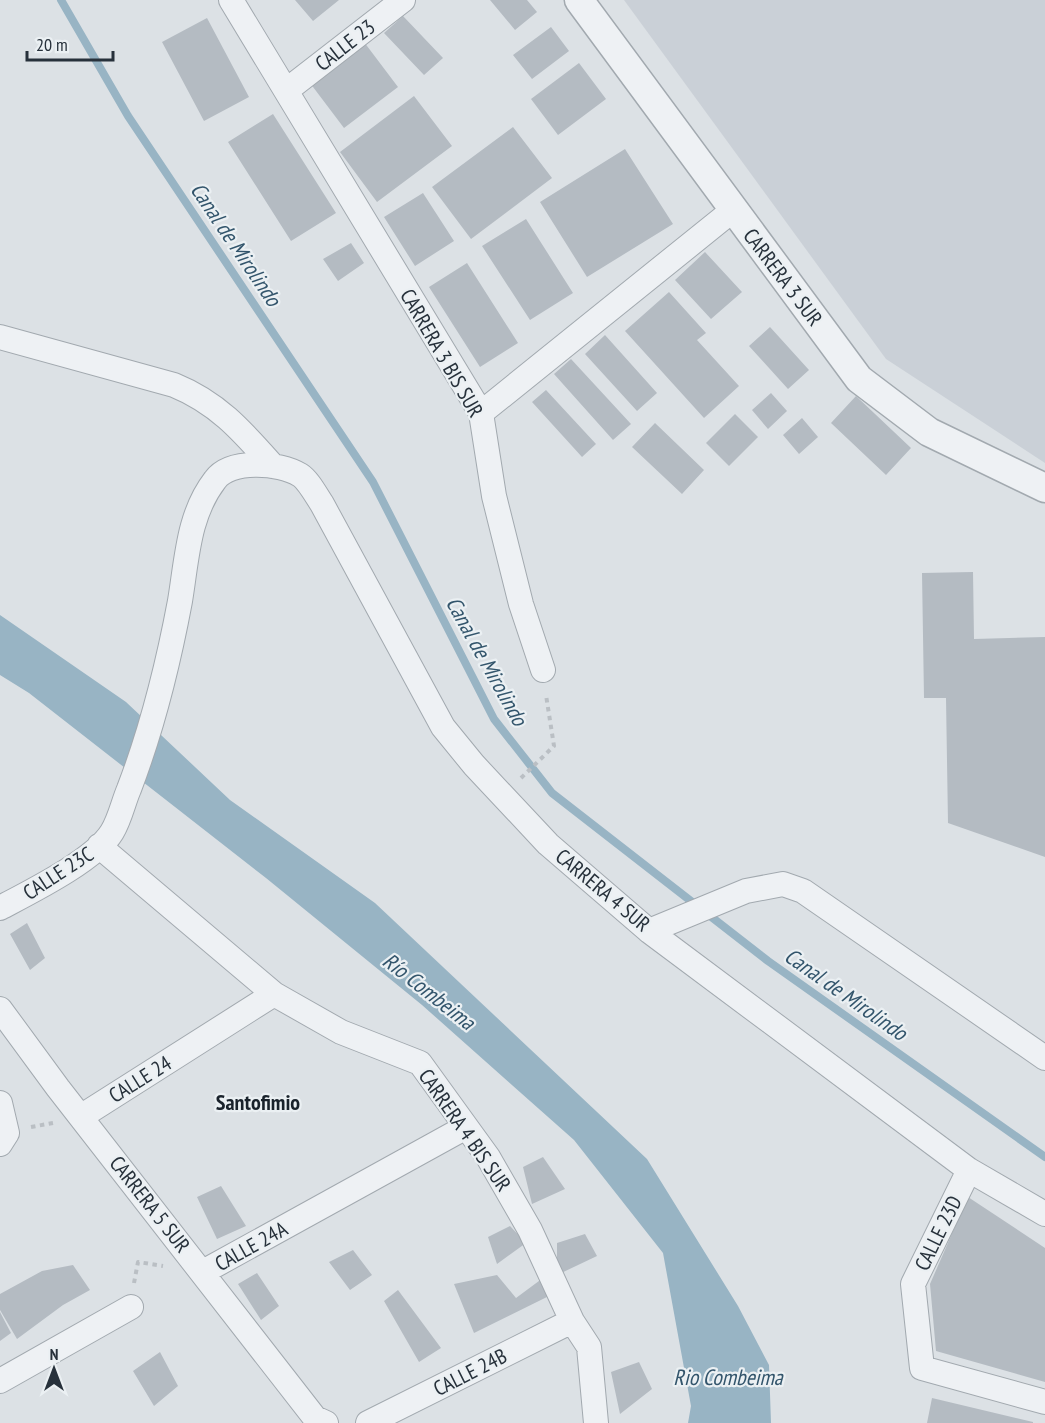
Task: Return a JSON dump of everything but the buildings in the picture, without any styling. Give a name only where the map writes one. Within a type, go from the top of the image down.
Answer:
[{"type":"street","name":"CARRERA 3 BIS SUR","points":[[231,0],[481,413],[497,507],[521,604],[543,670]]},
{"type":"street","name":"CALLE 23","points":[[287,90],[402,0]]},
{"type":"street","name":"CARRERA 3 SUR","points":[[579,0],[859,379],[929,432],[1045,488]]},
{"type":"street","points":[[481,413],[733,210]]},
{"type":"street","points":[[0,338],[174,385],[201,396],[226,417],[273,466]]},
{"type":"street","points":[[106,839],[150,735],[180,601],[189,539],[200,505],[216,477],[243,464],[273,466]]},
{"type":"street","name":"CARRERA 4 SUR","points":[[273,466],[301,475],[322,504],[443,727],[548,844],[649,931],[969,1170],[1045,1214]]},
{"type":"street","name":"CALLE 23C","points":[[0,908],[52,880],[106,839]]},
{"type":"street","name":"CARRERA 4 BIS SUR","points":[[106,839],[274,994],[341,1032],[420,1064],[488,1157],[530,1230],[572,1321]]},
{"type":"street","points":[[649,931],[746,891],[783,884],[803,891],[1045,1058]]},
{"type":"street","name":"CALLE 24","points":[[82,1116],[274,994]]},
{"type":"street","name":"CARRERA 5 SUR","points":[[0,1009],[58,1088],[315,1418],[326,1423]]},
{"type":"street","points":[[0,1103],[4,1138]]},
{"type":"street","name":"CALLE 24A","points":[[203,1272],[466,1127]]},
{"type":"street","name":"CALLE 23D","points":[[969,1170],[913,1284],[922,1368],[1045,1402]]},
{"type":"street","points":[[0,1381],[131,1307]]},
{"type":"street","points":[[572,1321],[589,1347],[596,1423]]},
{"type":"street","name":"CALLE 24B","points":[[368,1423],[572,1321]]},
{"type":"path","points":[[502,795],[554,746],[543,670]]},
{"type":"path","points":[[4,1138],[82,1116]]},
{"type":"path","name":"CALLE 24A","points":[[131,1307],[138,1262],[203,1272]]},
{"type":"shaded area","points":[[624,0],[1045,0],[1045,463],[886,359]]},
{"type":"water","name":"Rio Combeima","points":[[0,615],[126,702],[230,800],[375,903],[647,1159],[738,1306],[769,1365],[771,1423],[688,1423],[691,1406],[663,1253],[574,1140],[422,1005],[266,878],[29,693],[0,675]]},
{"type":"waterway","name":"Canal de Mirolindo","points":[[61,0],[128,116],[373,482],[494,719],[552,793],[768,961],[1045,1157]]},
{"type":"district","name":"Santofimio","points":[[258,1102]]},
{"type":"water label","name":"Río Combeima","points":[[429,991]]}]
